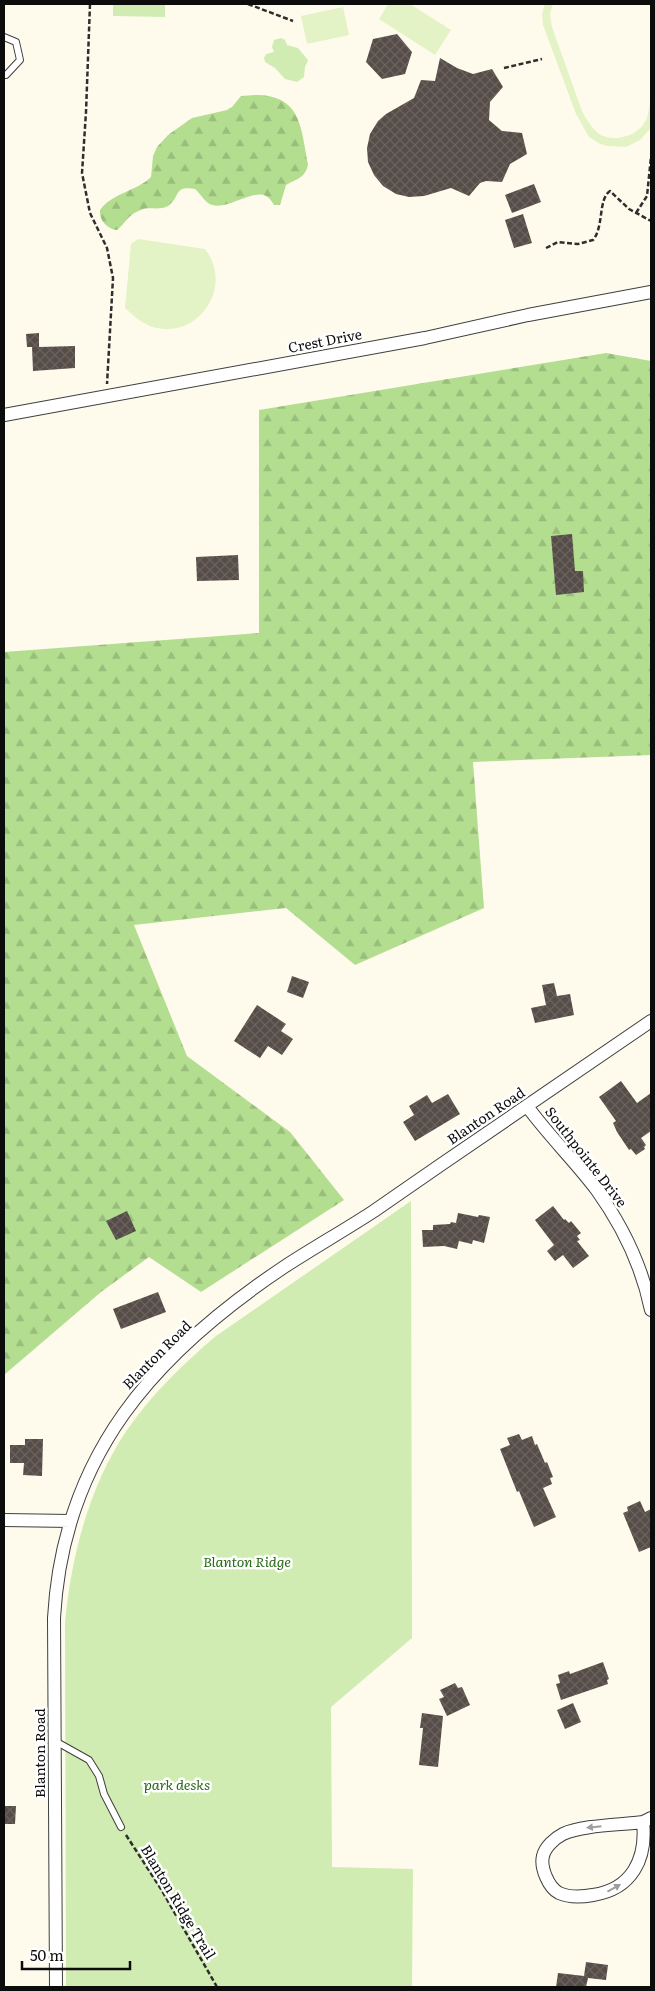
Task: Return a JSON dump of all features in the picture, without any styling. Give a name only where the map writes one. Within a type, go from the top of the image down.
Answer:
[{"type":"street","name":"Crest Drive","points":[[4,415],[106,398],[425,338],[528,315],[651,292]]},
{"type":"street","name":"Blanton Road","points":[[56,1987],[55,1591],[65,1537],[71,1521],[92,1467],[121,1415],[154,1375],[186,1344],[248,1292],[361,1219],[651,1021]]},
{"type":"street","name":"Southpointe Drive","points":[[527,1106],[542,1127],[596,1189],[618,1222],[636,1259],[651,1310]]},
{"type":"street","points":[[4,1520],[71,1521]]},
{"type":"street","points":[[647,1820],[642,1855],[635,1870],[620,1885],[604,1893],[570,1897],[557,1892],[549,1882],[544,1870],[543,1857],[548,1845],[562,1834],[576,1829],[647,1820]]},
{"type":"lane","points":[[4,37],[16,42],[20,60],[4,75]]},
{"type":"lane","points":[[55,1740],[89,1760],[100,1776],[104,1794],[121,1827]]},
{"type":"path","points":[[90,4],[82,173],[90,213],[107,248],[113,278],[106,398]]},
{"type":"path","points":[[248,4],[294,21]]},
{"type":"path","points":[[504,68],[542,59]]},
{"type":"path","points":[[636,213],[647,196],[651,157]]},
{"type":"path","points":[[546,248],[558,242],[578,244],[593,240],[600,227],[603,204],[608,192],[611,192],[625,205],[651,222]]},
{"type":"path","name":"Blanton Ridge Trail","points":[[121,1827],[161,1889],[217,1987]]},
{"type":"green space","points":[[113,4],[165,4],[165,17],[113,16]]},
{"type":"green space","points":[[388,4],[410,4],[451,30],[435,55],[379,19]]},
{"type":"green space","points":[[545,4],[553,4],[550,14],[552,27],[582,111],[598,133],[610,138],[625,137],[643,126],[649,109],[651,89],[651,128],[640,140],[626,147],[608,146],[600,144],[589,137],[576,114],[543,25],[542,14]]},
{"type":"green space","points":[[343,7],[349,35],[307,44],[301,16]]},
{"type":"green space","points":[[281,38],[285,40],[287,45],[298,48],[308,60],[304,77],[297,82],[285,79],[275,68],[265,62],[266,54],[274,52],[272,47],[274,40]]},
{"type":"green space","points":[[241,96],[270,96],[290,107],[296,116],[303,138],[308,164],[307,169],[300,178],[286,185],[280,205],[274,205],[267,197],[254,195],[225,205],[212,205],[195,189],[188,188],[180,190],[168,206],[136,212],[117,230],[110,228],[104,223],[100,210],[105,204],[139,186],[151,177],[153,156],[157,147],[168,135],[192,118],[227,110]]},
{"type":"green space","points":[[138,239],[205,249],[213,264],[216,279],[213,295],[206,308],[196,319],[183,326],[167,329],[146,324],[125,308],[131,244]]},
{"type":"green space","points":[[606,353],[651,361],[651,755],[473,762],[484,908],[355,965],[286,908],[134,925],[187,1056],[290,1132],[344,1200],[201,1292],[149,1257],[101,1292],[4,1375],[4,652],[259,633],[259,410]]},
{"type":"green space","name":"Blanton Ridge","points":[[411,1201],[412,1638],[331,1707],[332,1867],[413,1869],[412,1987],[66,1987],[65,1623],[77,1548],[92,1498],[102,1474],[127,1430],[147,1404],[168,1380],[216,1336]]},
{"type":"building","points":[[397,34],[412,52],[405,74],[382,79],[366,62],[373,39]]},
{"type":"building","points":[[440,58],[457,68],[473,74],[492,69],[503,87],[490,102],[489,120],[502,131],[522,133],[527,154],[510,164],[502,182],[486,181],[480,183],[469,196],[451,188],[424,196],[409,197],[396,194],[383,186],[374,175],[368,162],[367,148],[370,134],[378,121],[386,114],[414,98],[421,80],[435,81]]},
{"type":"building","points":[[534,184],[541,202],[512,213],[505,195]]},
{"type":"building","points":[[523,214],[532,243],[514,248],[505,220]]},
{"type":"building","points":[[39,333],[39,347],[75,346],[75,368],[33,371],[32,347],[27,347],[26,334]]},
{"type":"building","points":[[572,534],[575,571],[583,571],[584,592],[556,595],[551,536]]},
{"type":"building","points":[[238,555],[239,580],[197,581],[196,557]]},
{"type":"building","points":[[292,976],[309,982],[303,998],[287,992]]},
{"type":"building","points":[[554,983],[557,996],[570,994],[574,1015],[535,1023],[531,1008],[546,1005],[542,985]]},
{"type":"building","points":[[257,1005],[286,1024],[281,1031],[293,1039],[282,1055],[268,1046],[260,1058],[234,1041]]},
{"type":"building","points":[[621,1081],[637,1103],[651,1093],[651,1131],[641,1138],[646,1145],[645,1149],[636,1155],[631,1149],[629,1150],[617,1132],[613,1123],[616,1121],[599,1097]]},
{"type":"building","points":[[448,1094],[460,1114],[415,1141],[403,1122],[414,1115],[409,1106],[427,1095],[432,1103]]},
{"type":"building","points":[[553,1206],[564,1220],[569,1223],[571,1221],[581,1233],[577,1236],[580,1240],[577,1241],[589,1256],[573,1268],[563,1255],[555,1261],[547,1251],[554,1245],[535,1220]]},
{"type":"building","points":[[127,1211],[136,1231],[116,1240],[106,1221]]},
{"type":"building","points":[[458,1213],[490,1217],[484,1243],[473,1240],[472,1244],[459,1241],[457,1249],[444,1246],[423,1247],[422,1230],[433,1230],[433,1225],[456,1223]]},
{"type":"building","points":[[158,1292],[166,1312],[121,1329],[113,1309]]},
{"type":"building","points":[[519,1434],[522,1440],[532,1436],[553,1477],[550,1478],[552,1484],[543,1488],[556,1517],[534,1527],[519,1491],[517,1492],[500,1449],[510,1445],[507,1438]]},
{"type":"building","points":[[25,1439],[43,1439],[42,1476],[23,1475],[24,1463],[10,1463],[10,1445],[25,1445]]},
{"type":"building","points":[[640,1501],[645,1512],[651,1509],[651,1547],[639,1552],[623,1513],[628,1511],[627,1507]]},
{"type":"building","points":[[603,1662],[609,1679],[607,1680],[608,1684],[561,1700],[556,1684],[560,1683],[558,1675],[569,1671],[570,1674]]},
{"type":"building","points":[[455,1683],[458,1688],[462,1687],[470,1705],[447,1716],[439,1699],[444,1697],[440,1690]]},
{"type":"building","points":[[573,1703],[581,1722],[565,1729],[557,1710]]},
{"type":"building","points":[[422,1713],[443,1716],[438,1767],[419,1765],[423,1728],[420,1728]]},
{"type":"building","points":[[4,1806],[16,1806],[15,1824],[4,1824]]},
{"type":"building","points":[[586,1962],[608,1965],[606,1980],[588,1978],[586,1987],[556,1987],[558,1973],[584,1976]]},
{"type":"park label","name":"park desks","points":[[177,1785]]}]
